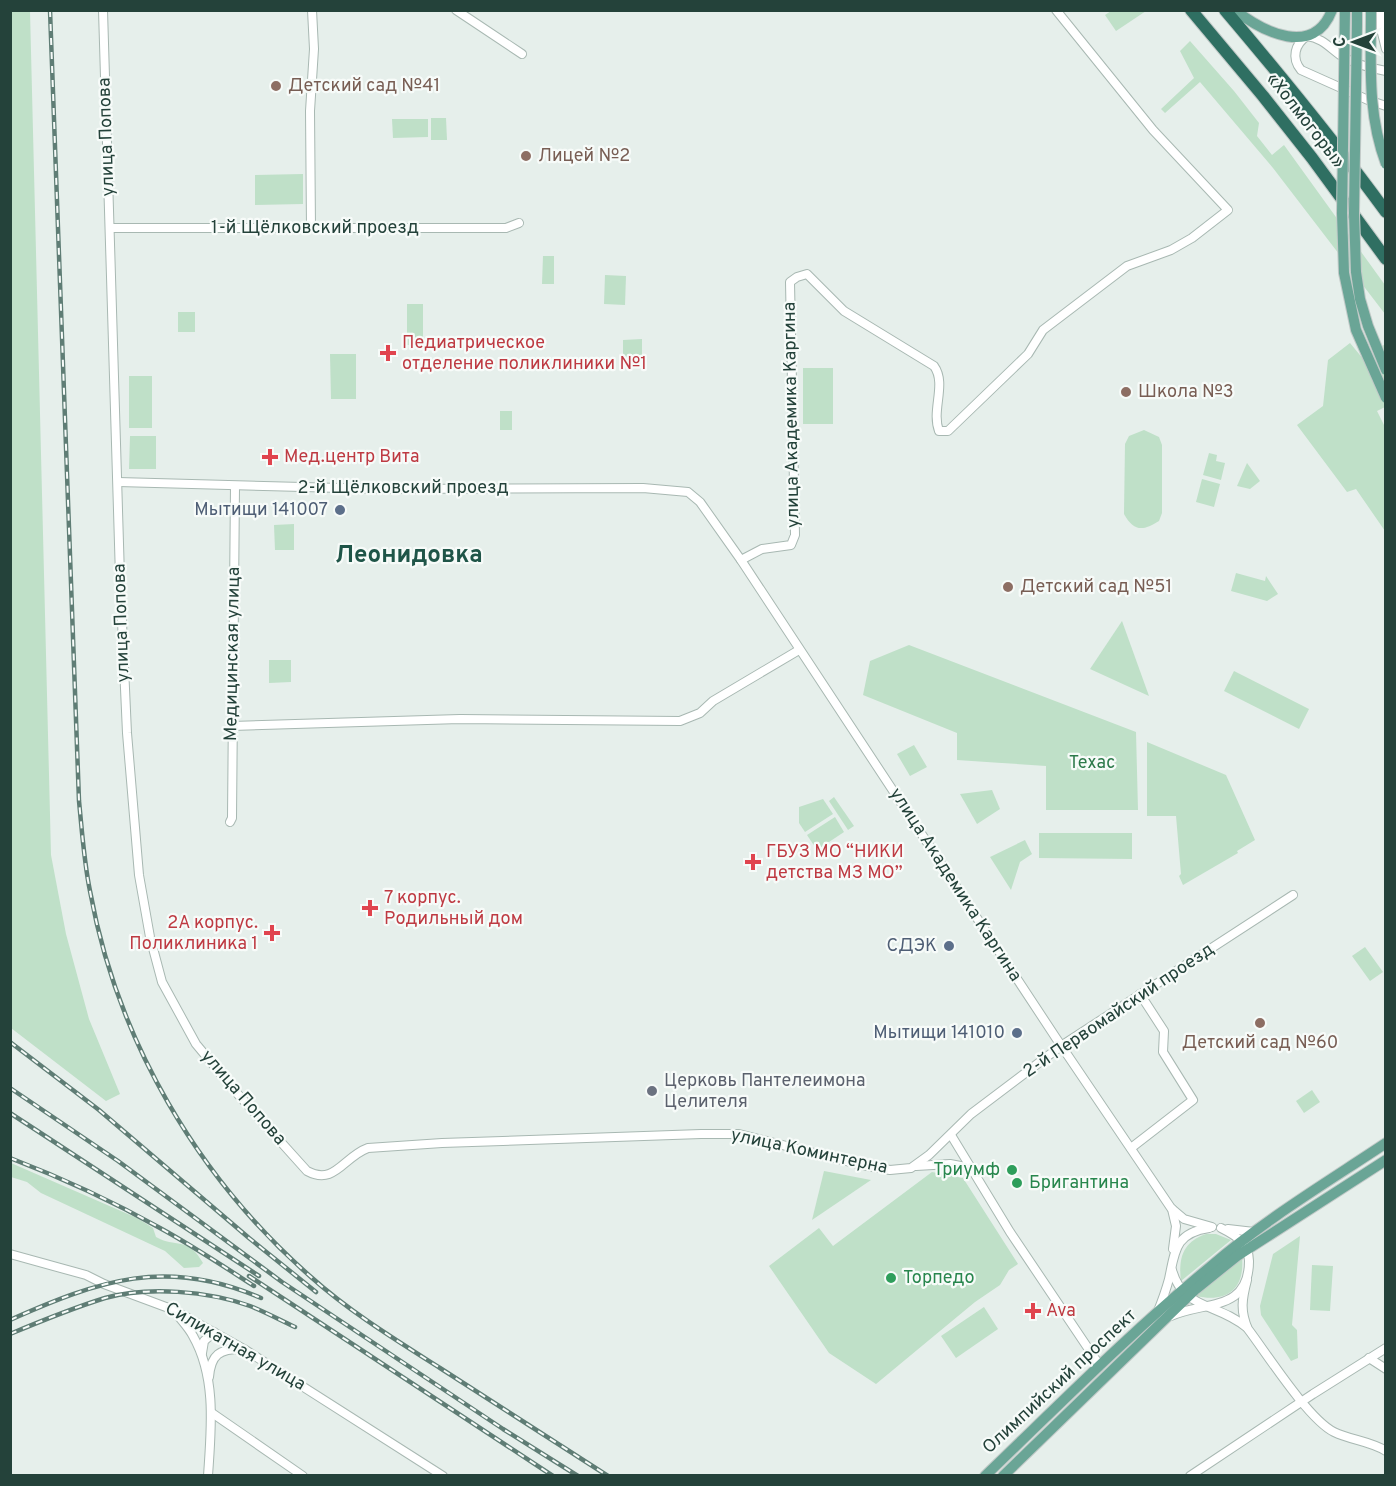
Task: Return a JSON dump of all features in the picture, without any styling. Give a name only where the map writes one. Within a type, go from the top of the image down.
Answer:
[{"type":"highway","name":"«Холмогоры»","points":[[1191,10],[1312,158],[1386,259]]},
{"type":"highway","name":"«Холмогоры»","points":[[1225,10],[1334,141],[1386,212]]},
{"type":"main road","points":[[1235,10],[1248,21],[1270,33],[1286,37],[1307,36],[1322,27],[1332,10]]},
{"type":"main road","points":[[1345,10],[1342,213],[1344,273],[1356,330],[1386,398]]},
{"type":"main road","points":[[1357,10],[1354,213],[1356,272],[1360,299],[1368,326],[1386,370]]},
{"type":"main road","points":[[1371,10],[1373,120],[1386,165]]},
{"type":"main road","name":"Олимпийский проспект","points":[[1003,1476],[1163,1314],[1184,1294],[1245,1246],[1254,1232],[1386,1143]]},
{"type":"main road","name":"Олимпийский проспект","points":[[1245,1246],[1260,1242],[1386,1160]]},
{"type":"main road","name":"Олимпийский проспект","points":[[985,1476],[1100,1366],[1163,1314]]},
{"type":"street","name":"улица Попова","points":[[103,10],[127,733],[138,865],[150,937],[162,982],[196,1044],[304,1167],[317,1176]]},
{"type":"street","points":[[311,228],[310,111],[314,49],[312,10]]},
{"type":"street","points":[[456,10],[522,54]]},
{"type":"street","name":"улица Академика Каргина","points":[[741,560],[762,549],[791,545],[795,535],[790,282],[807,274],[844,311],[934,366],[939,380],[936,422],[939,431],[944,432],[1028,354],[1043,330],[1127,266],[1171,250],[1228,210],[1159,137],[1056,10]]},
{"type":"street","points":[[1381,10],[1381,29],[1386,49]]},
{"type":"street","points":[[1386,70],[1355,63],[1340,55],[1320,39],[1307,36],[1301,40],[1296,50],[1295,62],[1301,70],[1386,106]]},
{"type":"street","name":"1-й Щёлковский проезд","points":[[111,228],[506,228],[519,224]]},
{"type":"street","name":"2-й Щёлковский проезд","points":[[118,482],[380,489],[643,488],[688,492]]},
{"type":"street","name":"Медицинская улица","points":[[230,822],[232,818],[235,486]]},
{"type":"street","name":"улица Академика Каргина","points":[[688,492],[700,502],[741,560],[1061,1046],[1171,1208]]},
{"type":"street","points":[[232,726],[460,719],[680,721],[700,713],[713,701],[799,650]]},
{"type":"street","name":"2-й Первомайский проезд","points":[[951,1135],[971,1114],[1061,1046],[1293,895]]},
{"type":"street","points":[[1131,1148],[1193,1100],[1163,1052],[1164,1031],[1140,994]]},
{"type":"street","name":"улица Коминтерна","points":[[317,1176],[329,1175],[358,1152],[368,1148],[442,1143],[701,1134],[739,1134],[862,1166],[890,1170],[950,1164],[971,1168]]},
{"type":"street","points":[[916,1166],[951,1135],[1010,1232],[1100,1366]]},
{"type":"street","points":[[1171,1208],[1184,1219],[1232,1234],[1245,1246],[1249,1270]]},
{"type":"street","points":[[1171,1208],[1176,1226],[1172,1263],[1176,1282],[1184,1294],[1235,1319],[1248,1329],[1301,1401],[1325,1426],[1334,1432],[1386,1451]]},
{"type":"street","name":"Олимпийский проспект","points":[[1247,1280],[1240,1292],[1230,1300],[1163,1314],[1172,1263],[1181,1239],[1190,1233],[1216,1228],[1254,1232]]},
{"type":"street","points":[[1248,1329],[1241,1310],[1242,1299],[1249,1270],[1260,1242]]},
{"type":"street","name":"Силикатная улица","points":[[10,1254],[86,1275],[111,1287],[174,1310],[244,1349],[443,1476]]},
{"type":"street","points":[[174,1310],[194,1337],[202,1357],[208,1386],[212,1413],[208,1476]]},
{"type":"street","points":[[202,1357],[204,1341],[214,1332]]},
{"type":"street","points":[[1190,1476],[1301,1401],[1386,1348]]},
{"type":"street","points":[[208,1386],[212,1362],[217,1355],[222,1350],[244,1349]]},
{"type":"street","points":[[1369,1358],[1386,1369]]},
{"type":"street","points":[[212,1413],[303,1476]]},
{"type":"green space","points":[[1146,10],[1116,31],[1105,15],[1111,11]]},
{"type":"green space","points":[[10,11],[30,11],[51,855],[66,934],[89,1019],[120,1094],[106,1101],[11,1028]]},
{"type":"green space","points":[[1190,41],[1259,123],[1257,136],[1272,155],[1284,145],[1385,285],[1385,314],[1273,168],[1200,82],[1165,113],[1161,109],[1194,78],[1180,51]]},
{"type":"green space","points":[[431,118],[446,118],[447,140],[431,140]]},
{"type":"green space","points":[[392,119],[428,119],[428,137],[393,138]]},
{"type":"green space","points":[[303,174],[303,204],[255,205],[255,175]]},
{"type":"green space","points":[[543,256],[554,256],[554,284],[542,284]]},
{"type":"green space","points":[[605,275],[626,276],[625,305],[604,304]]},
{"type":"green space","points":[[407,304],[423,304],[423,345],[407,345]]},
{"type":"green space","points":[[178,312],[195,312],[195,332],[178,332]]},
{"type":"green space","points":[[642,339],[642,363],[623,363],[623,340]]},
{"type":"green space","points":[[1350,343],[1364,360],[1385,344],[1385,407],[1377,411],[1385,427],[1385,531],[1356,489],[1347,492],[1297,425],[1323,406],[1328,360]]},
{"type":"green space","points":[[330,354],[356,354],[356,399],[331,399]]},
{"type":"green space","points":[[803,368],[833,368],[833,424],[803,424]]},
{"type":"green space","points":[[129,376],[152,376],[152,428],[129,428]]},
{"type":"green space","points":[[500,411],[512,411],[512,430],[500,430]]},
{"type":"green space","points":[[1144,430],[1159,437],[1162,445],[1162,513],[1159,521],[1148,527],[1139,528],[1131,524],[1124,514],[1125,444],[1129,436]]},
{"type":"green space","points":[[130,436],[156,436],[156,469],[129,469]]},
{"type":"green space","points":[[1209,453],[1217,455],[1216,461],[1225,463],[1221,480],[1203,475]]},
{"type":"green space","points":[[1247,463],[1260,481],[1250,489],[1237,486]]},
{"type":"green space","points":[[1202,479],[1220,484],[1214,507],[1196,502]]},
{"type":"green space","points":[[294,524],[294,550],[275,550],[274,525]]},
{"type":"green space","points":[[1236,573],[1265,581],[1266,576],[1278,594],[1267,601],[1231,591]]},
{"type":"green space","points":[[1122,621],[1149,696],[1090,669]]},
{"type":"green space","name":"Техас","points":[[909,645],[1136,732],[1138,810],[1046,810],[1046,766],[957,760],[957,733],[863,695],[870,661]]},
{"type":"green space","points":[[269,660],[291,660],[291,682],[269,683]]},
{"type":"green space","points":[[1234,671],[1309,709],[1299,729],[1224,691]]},
{"type":"green space","points":[[1147,742],[1226,775],[1255,840],[1237,851],[1238,853],[1183,885],[1179,876],[1181,874],[1176,816],[1147,816]]},
{"type":"green space","points":[[914,745],[927,767],[910,776],[897,754]]},
{"type":"green space","points":[[992,790],[1000,809],[977,824],[960,794]]},
{"type":"green space","points":[[834,797],[854,826],[848,830],[829,801]]},
{"type":"green space","points":[[823,799],[833,814],[805,832],[799,823],[799,807]]},
{"type":"green space","points":[[835,817],[844,832],[817,850],[807,835]]},
{"type":"green space","points":[[1039,833],[1132,833],[1132,859],[1039,858]]},
{"type":"green space","points":[[1025,840],[1032,854],[1020,862],[1011,890],[990,857]]},
{"type":"green space","points":[[1365,947],[1383,972],[1370,981],[1352,956]]},
{"type":"green space","points":[[1312,1090],[1320,1102],[1304,1113],[1296,1101]]},
{"type":"green space","points":[[11,1163],[137,1218],[153,1228],[156,1237],[192,1249],[203,1263],[199,1267],[184,1268],[165,1251],[41,1193],[27,1182],[11,1177]]},
{"type":"green space","points":[[824,1171],[871,1180],[812,1220]]},
{"type":"green space","name":"Торпедо","points":[[932,1172],[963,1178],[1018,1264],[1009,1270],[1000,1285],[975,1302],[876,1384],[829,1353],[769,1266],[819,1228],[833,1246]]},
{"type":"green space","points":[[1206,1234],[1216,1234],[1231,1240],[1181,1281],[1180,1265],[1187,1246]]},
{"type":"green space","points":[[1300,1236],[1292,1325],[1297,1330],[1298,1358],[1291,1361],[1261,1315],[1260,1306],[1273,1254]]},
{"type":"green space","points":[[1242,1257],[1240,1278],[1232,1291],[1217,1297],[1196,1296]]},
{"type":"green space","points":[[1312,1265],[1333,1266],[1330,1311],[1310,1310]]},
{"type":"green space","points":[[984,1307],[998,1329],[956,1358],[941,1336]]},
{"type":"railway","points":[[50,10],[79,801],[90,891],[103,946],[120,1000],[142,1052],[168,1102],[198,1150],[232,1195],[270,1238],[311,1277],[357,1314],[608,1476]]},
{"type":"railway","points":[[10,1042],[99,1110],[316,1292]]},
{"type":"railway","points":[[10,1088],[118,1161],[282,1282],[503,1429],[578,1476]]},
{"type":"railway","points":[[10,1113],[259,1276]]},
{"type":"railway","points":[[10,1158],[86,1190],[142,1218],[254,1286]]},
{"type":"railway","points":[[10,1320],[74,1294],[104,1285],[164,1276],[227,1286],[261,1298]]},
{"type":"railway","points":[[249,1276],[553,1476]]},
{"type":"railway","points":[[10,1334],[105,1298],[159,1291],[197,1294],[233,1301],[256,1308],[295,1327]]},
{"type":"place","name":"Детский сад №41","points":[[276,86]]},
{"type":"place","name":"Лицей №2","points":[[526,156]]},
{"type":"place","name":"Педиатрическое отделение поликлиники №1","points":[[388,353]]},
{"type":"place","name":"Школа №3","points":[[1126,392]]},
{"type":"place","name":"Мед.центр Вита","points":[[270,457]]},
{"type":"place","name":"Мытищи 141007","points":[[340,510]]},
{"type":"place","name":"Детский сад №51","points":[[1008,587]]},
{"type":"place","name":"ГБУЗ МО “НИКИ детства МЗ МО”","points":[[753,862]]},
{"type":"place","name":"7 корпус. Родильный дом","points":[[370,908]]},
{"type":"place","name":"2А корпус. Поликлиника 1","points":[[272,933]]},
{"type":"place","name":"СДЭК","points":[[949,946]]},
{"type":"place","name":"Детский сад №60","points":[[1260,1023]]},
{"type":"place","name":"Мытищи 141010","points":[[1017,1033]]},
{"type":"place","name":"Церковь Пантелеимона Целителя","points":[[652,1091]]},
{"type":"place","name":"Триумф","points":[[1012,1170]]},
{"type":"place","name":"Бригантина","points":[[1017,1183]]},
{"type":"place","name":"Торпедо","points":[[891,1278]]},
{"type":"place","name":"Ava","points":[[1033,1311]]},
{"type":"district","name":"Леонидовка","points":[[409,556]]}]
